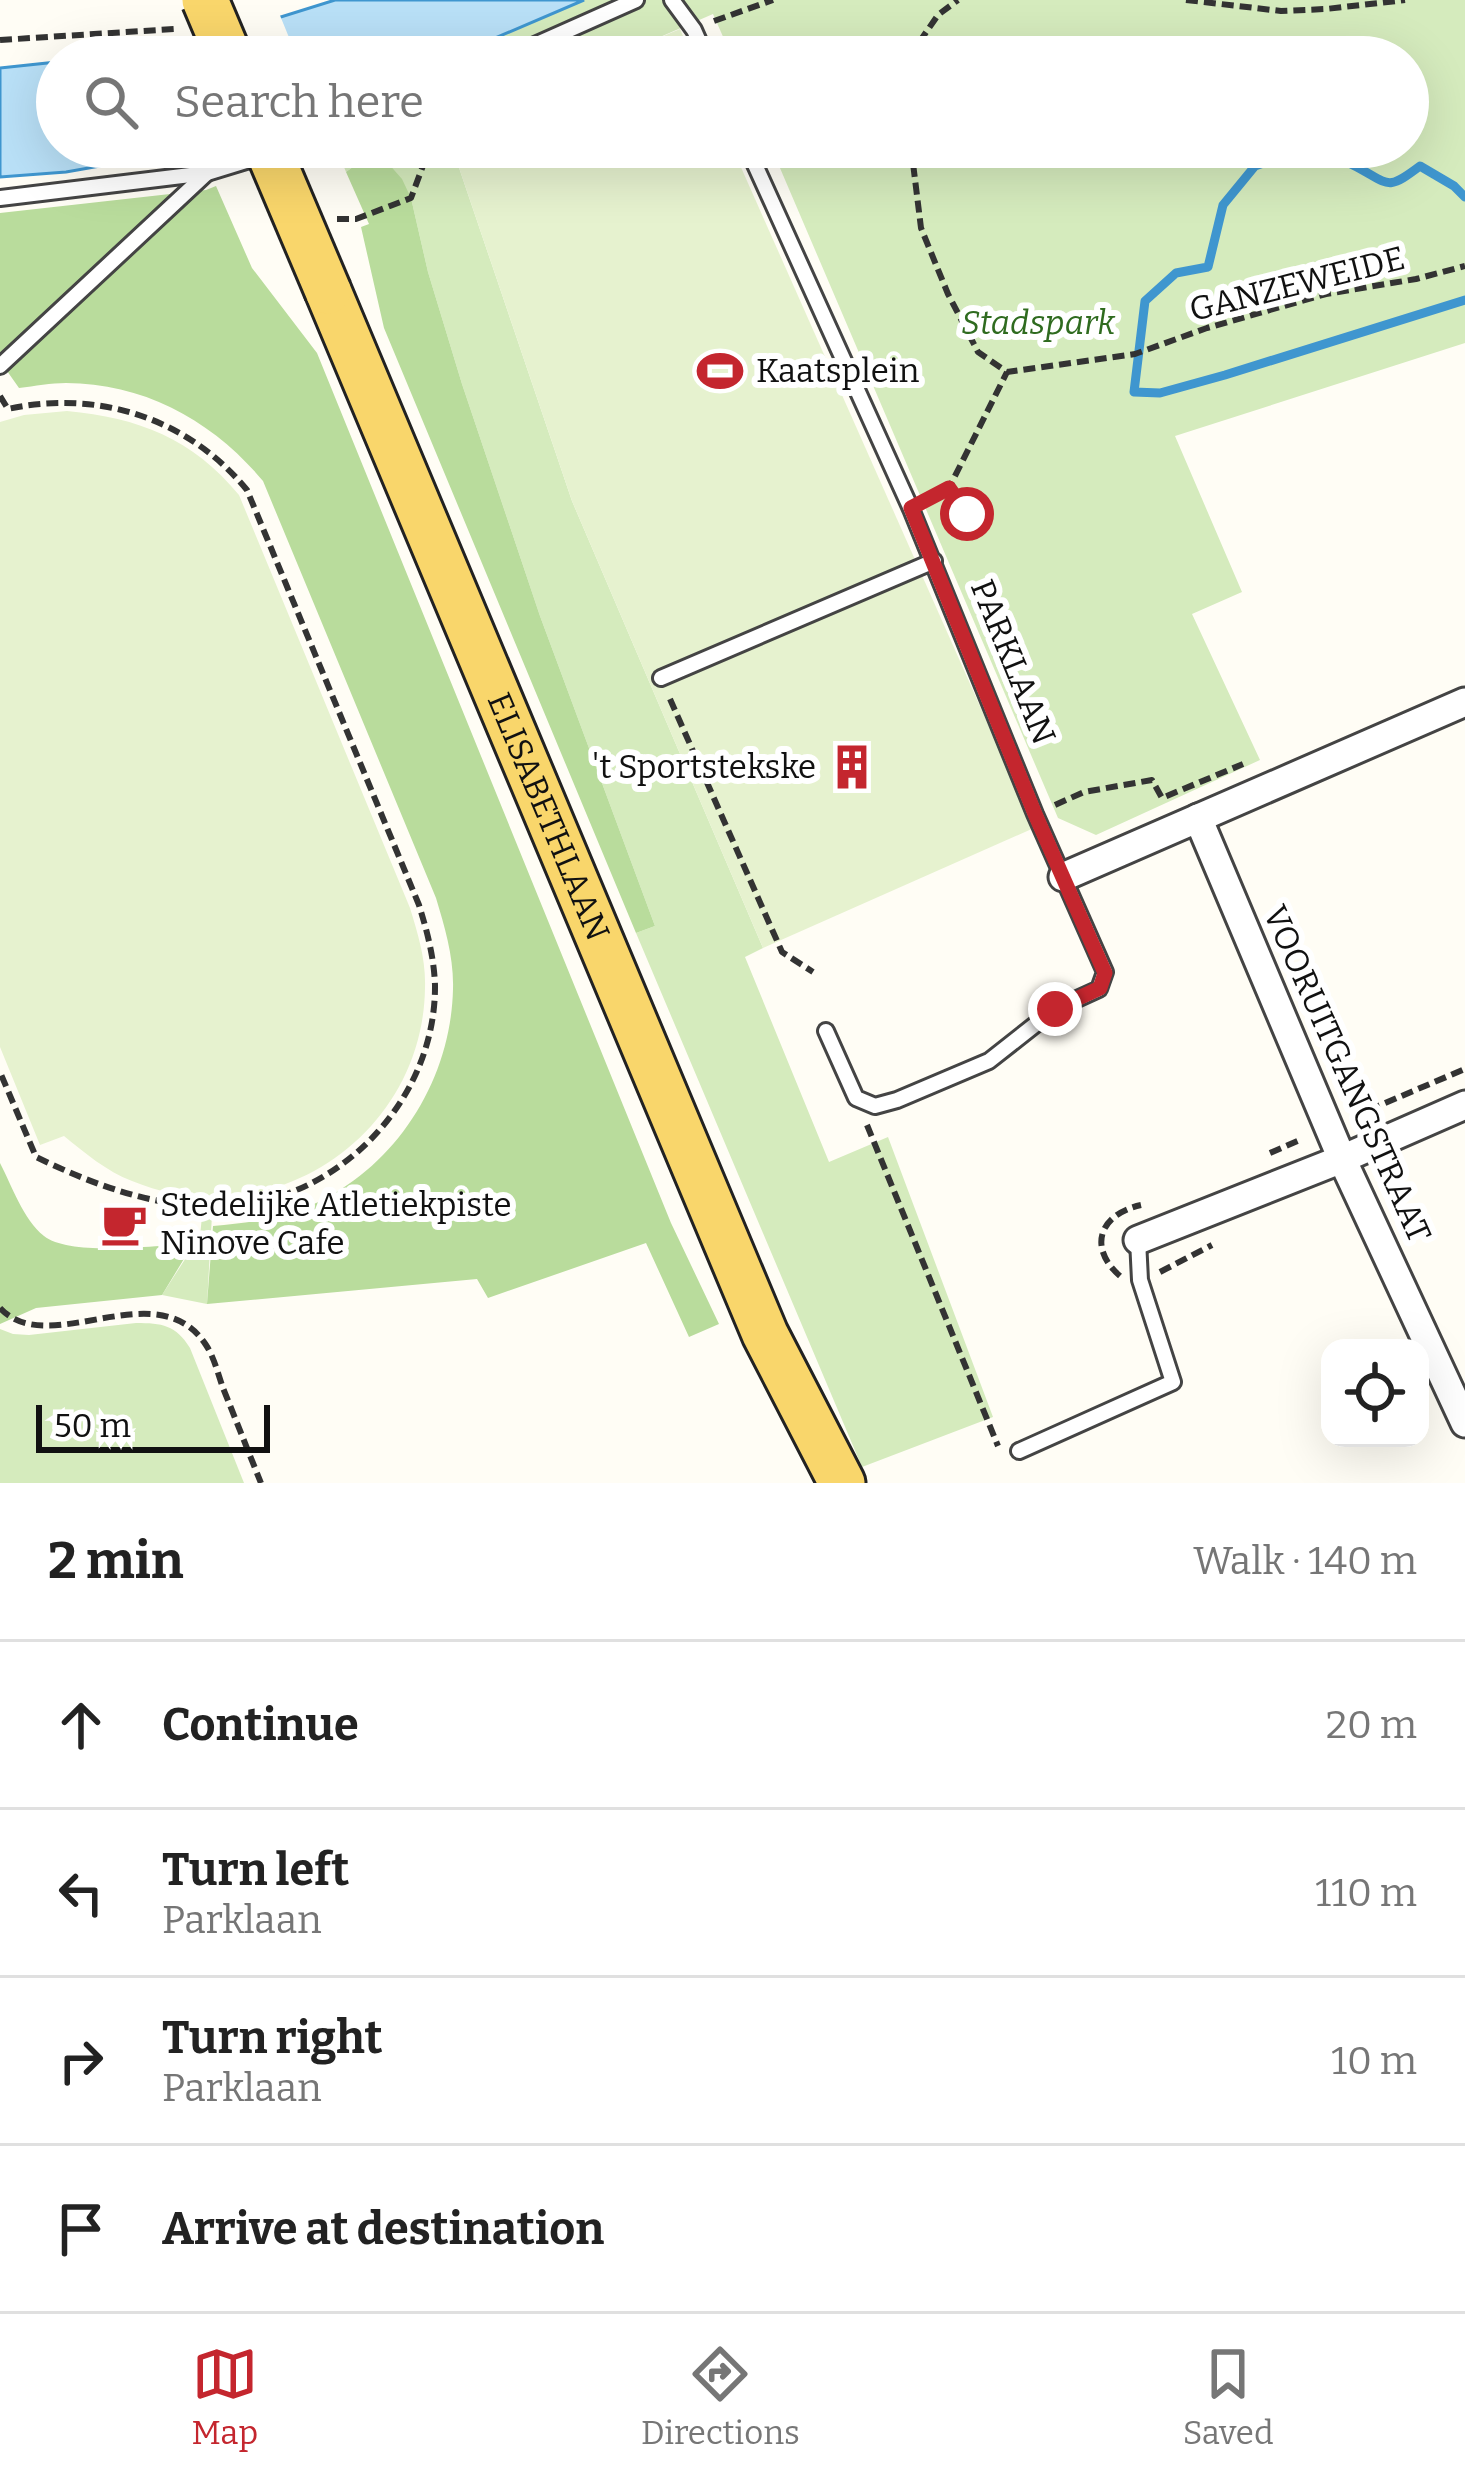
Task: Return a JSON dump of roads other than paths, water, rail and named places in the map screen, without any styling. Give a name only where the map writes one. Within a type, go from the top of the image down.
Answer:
[{"type":"main road","name":"ELISABETHLAAN","points":[[276,168],[765,1334],[842,1483]]},
{"type":"street","points":[[1063,877],[1465,702]]},
{"type":"street","name":"VOORUITGANGSTRAAT","points":[[1198,818],[1342,1159],[1465,1423]]},
{"type":"street","points":[[1138,1240],[1465,1105]]},
{"type":"lane","points":[[555,36],[636,0]]},
{"type":"lane","points":[[672,0],[697,36]]},
{"type":"lane","points":[[0,198],[223,168]]},
{"type":"lane","name":"PARKLAAN","points":[[757,168],[934,561],[1035,814],[1105,973],[1100,988],[1055,1009],[989,1060],[875,1106],[856,1098],[826,1030]]},
{"type":"lane","points":[[0,366],[207,173]]},
{"type":"lane","points":[[661,678],[934,561]]},
{"type":"lane","points":[[1019,1451],[1173,1382],[1140,1280],[1138,1240]]},
{"type":"water","points":[[335,0],[584,0],[500,36],[220,36]]},
{"type":"water","points":[[36,64],[36,168],[89,168],[0,177],[0,68]]},
{"type":"waterway","points":[[1253,168],[1223,205],[1208,267],[1176,273],[1145,301],[1134,392],[1160,393],[1225,375],[1465,300]]},
{"type":"waterway","points":[[1358,168],[1388,183],[1417,168]]},
{"type":"waterway","points":[[1423,168],[1465,197]]},
{"type":"place","name":"Kaatsplein","points":[[720,371]]},
{"type":"place","name":"'t Sportstekske","points":[[852,767]]},
{"type":"place","name":"Stedelijke Atletiekpiste Ninove Cafe","points":[[124,1224]]},
{"type":"park label","name":"Stadspark","points":[[1038,323]]}]
